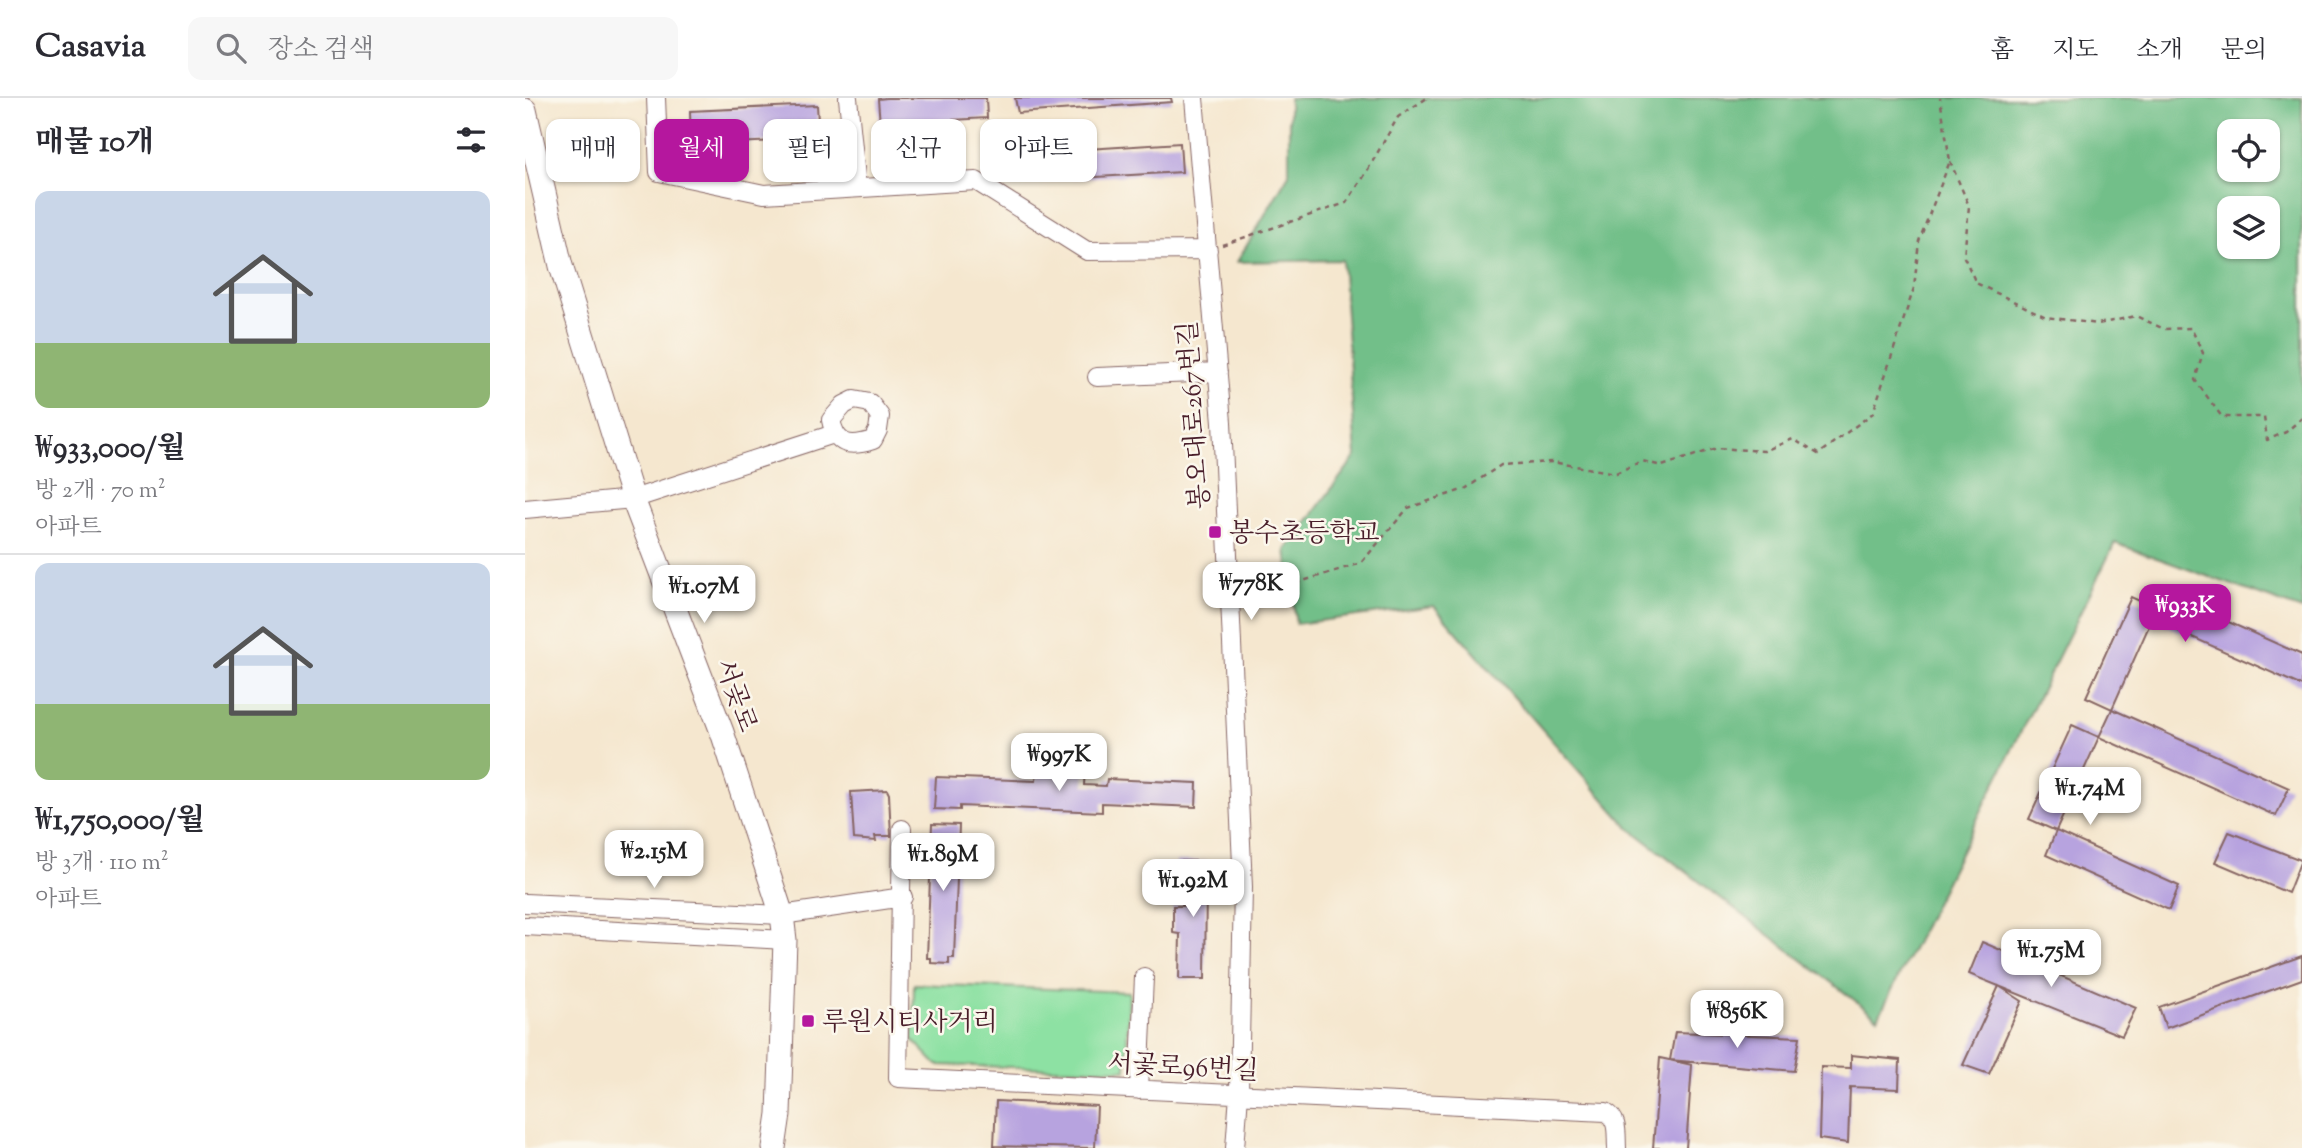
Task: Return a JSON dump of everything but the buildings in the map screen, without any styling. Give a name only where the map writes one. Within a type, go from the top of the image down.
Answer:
[{"type":"main road","name":"서곶로","points":[[525,110],[561,266],[633,499],[722,732],[782,915],[785,940],[779,1114],[775,1148]]},
{"type":"street","points":[[656,98],[659,172],[764,194],[976,181],[1087,251],[1208,250]]},
{"type":"street","points":[[848,98],[857,188]]},
{"type":"street","name":"봉오대로267번길","points":[[1194,98],[1218,372],[1243,887],[1239,1094],[1235,1148]]},
{"type":"street","points":[[1097,377],[1218,372]]},
{"type":"street","points":[[525,509],[633,499],[834,434]]},
{"type":"street","name":"서곷로96번길","points":[[902,829],[898,1078],[1606,1112],[1616,1123],[1617,1148]]},
{"type":"street","points":[[525,903],[782,915],[903,897]]},
{"type":"street","points":[[525,926],[785,940]]},
{"type":"street","points":[[1139,1090],[1144,976]]},
{"type":"path","points":[[1208,250],[1346,203],[1398,117],[1427,98]]},
{"type":"path","points":[[1940,98],[1950,161],[1969,206],[1964,257],[1976,283],[2046,317],[2098,324],[2136,316],[2164,329],[2191,328],[2203,353],[2195,380],[2223,416],[2264,417],[2267,440],[2286,432],[2302,418]]},
{"type":"path","points":[[1231,603],[1361,564],[1408,508],[1465,489],[1501,465],[1552,462],[1616,473],[1642,461],[1662,466],[1717,448],[1764,451],[1793,439],[1818,454],[1873,413],[1911,298],[1920,241],[1950,161]]},
{"type":"green space","points":[[1289,98],[2302,98],[2302,610],[2115,543],[1878,1018],[1629,828],[1434,606],[1296,624],[1286,550],[1356,456],[1342,260],[1237,262],[1289,174]]},
{"type":"green space","points":[[914,984],[1129,992],[1126,1070],[937,1065],[913,1040]]},
{"type":"place","name":"봉수초등학교","points":[[1215,532]]},
{"type":"place","name":"루원시티사거리","points":[[808,1021]]}]
